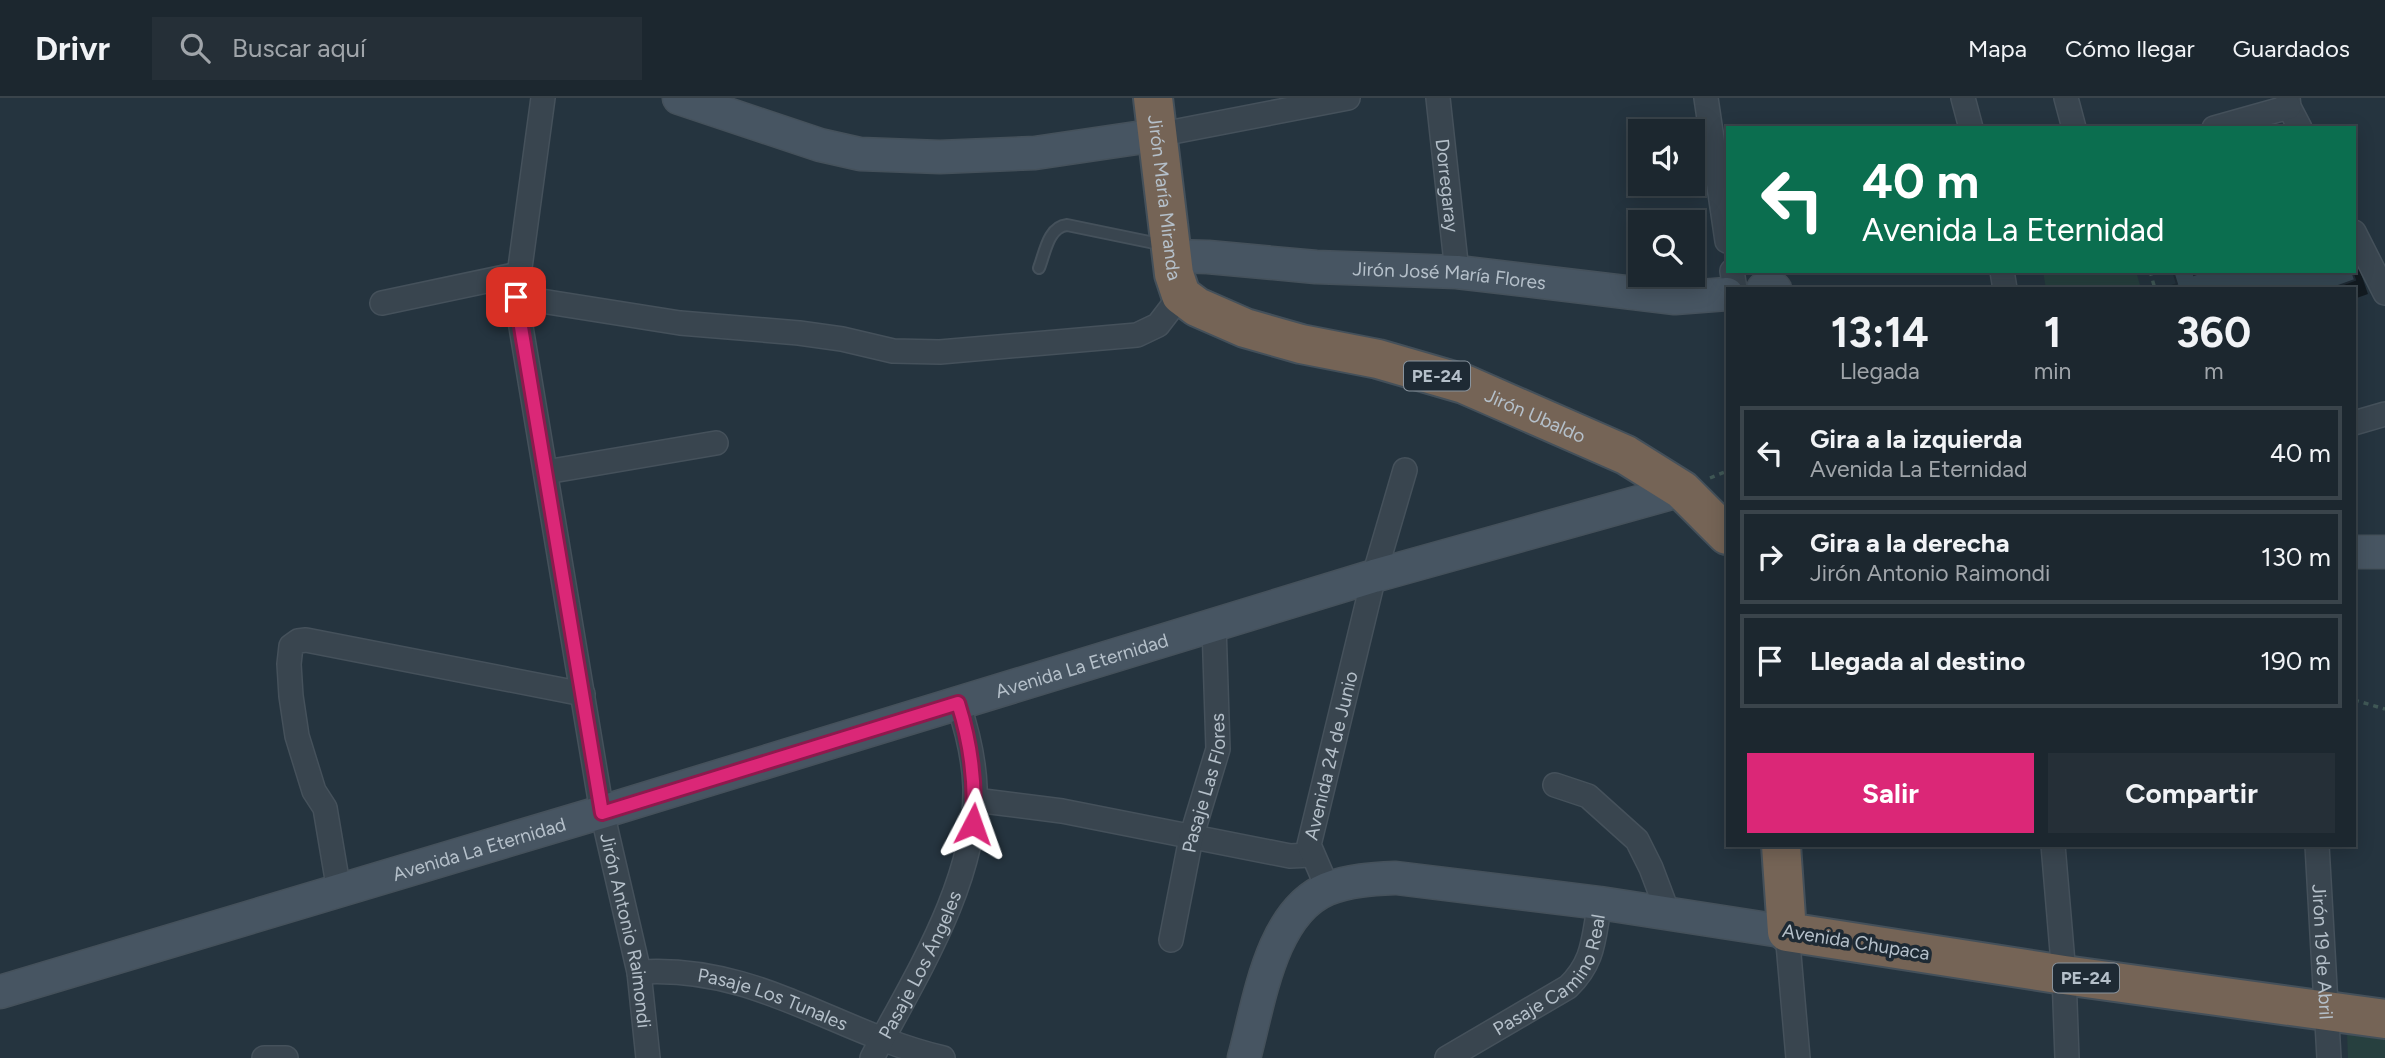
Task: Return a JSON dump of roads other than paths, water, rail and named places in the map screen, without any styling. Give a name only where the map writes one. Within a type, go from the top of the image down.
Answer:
[{"type":"highway","name":"Jirón María Miranda","points":[[1153,98],[1174,274],[1181,295]]},
{"type":"highway","name":"Jirón Ubaldo","points":[[1181,295],[1196,307],[1245,328],[1301,344],[1378,359],[1465,384],[1626,454],[1682,490]]},
{"type":"highway","name":"PE-24","points":[[1682,490],[1726,534]]},
{"type":"highway","points":[[1780,847],[1787,932]]},
{"type":"highway","name":"Avenida Chupaca","points":[[1787,932],[2064,975],[2385,1019]]},
{"type":"street","name":"Jirón Antonio Raimondi","points":[[543,98],[518,286],[545,472],[602,813],[639,972],[648,1058]]},
{"type":"street","points":[[679,98],[820,145],[860,154],[940,158],[1035,153],[1157,135],[1348,98]]},
{"type":"street","name":"Dorregaray","points":[[1438,98],[1457,272]]},
{"type":"street","points":[[1706,98],[1726,234]]},
{"type":"street","points":[[1964,98],[1971,126]]},
{"type":"street","points":[[2066,98],[2073,126]]},
{"type":"street","points":[[2223,126],[2292,111]]},
{"type":"street","points":[[2356,236],[2385,293]]},
{"type":"street","name":"Jirón José María Flores","points":[[1171,251],[1316,267],[1457,272],[1675,298],[1726,294]]},
{"type":"street","points":[[382,303],[518,286],[680,323],[799,333],[842,339],[893,351],[940,352],[1137,335],[1158,325],[1181,295]]},
{"type":"street","points":[[2356,422],[2385,414]]},
{"type":"street","points":[[545,472],[716,443]]},
{"type":"street","name":"Avenida 24 de Junio","points":[[1328,889],[1309,845],[1374,576],[1405,470]]},
{"type":"street","name":"Avenida La Eternidad","points":[[0,992],[602,813],[1374,576],[1682,490]]},
{"type":"street","points":[[2356,552],[2385,552]]},
{"type":"street","name":"Pasaje Las Flores","points":[[1171,940],[1191,838],[1218,749],[1214,625]]},
{"type":"street","points":[[339,891],[325,808],[314,791],[297,736],[291,696],[291,646],[306,640],[583,694]]},
{"type":"street","name":"Pasaje Los Ángeles","points":[[877,1049],[918,978],[948,909],[968,847],[975,800],[971,749],[958,703]]},
{"type":"street","points":[[1555,785],[1588,796],[1637,840],[1668,913]]},
{"type":"street","points":[[975,800],[1062,811],[1290,856],[1312,855]]},
{"type":"street","points":[[2053,847],[2064,975],[2067,1058]]},
{"type":"street","name":"Jirón 19 de Abril","points":[[2317,847],[2329,1058]]},
{"type":"street","name":"Avenida Chupaca","points":[[1328,889],[1363,880],[1396,878],[1600,903],[1787,932]]},
{"type":"street","points":[[1244,1058],[1275,947],[1288,923],[1305,902],[1328,889]]},
{"type":"street","name":"Pasaje Camino Real","points":[[1447,1058],[1568,987],[1582,974],[1590,960],[1600,903]]},
{"type":"street","points":[[1787,932],[1798,1058]]},
{"type":"street","name":"Pasaje Los Tunales","points":[[639,972],[696,973],[737,982],[821,1013],[877,1049],[943,1058]]},
{"type":"street","points":[[264,1058],[286,1058]]},
{"type":"lane","points":[[1039,268],[1053,231],[1067,225],[1171,251]]}]
